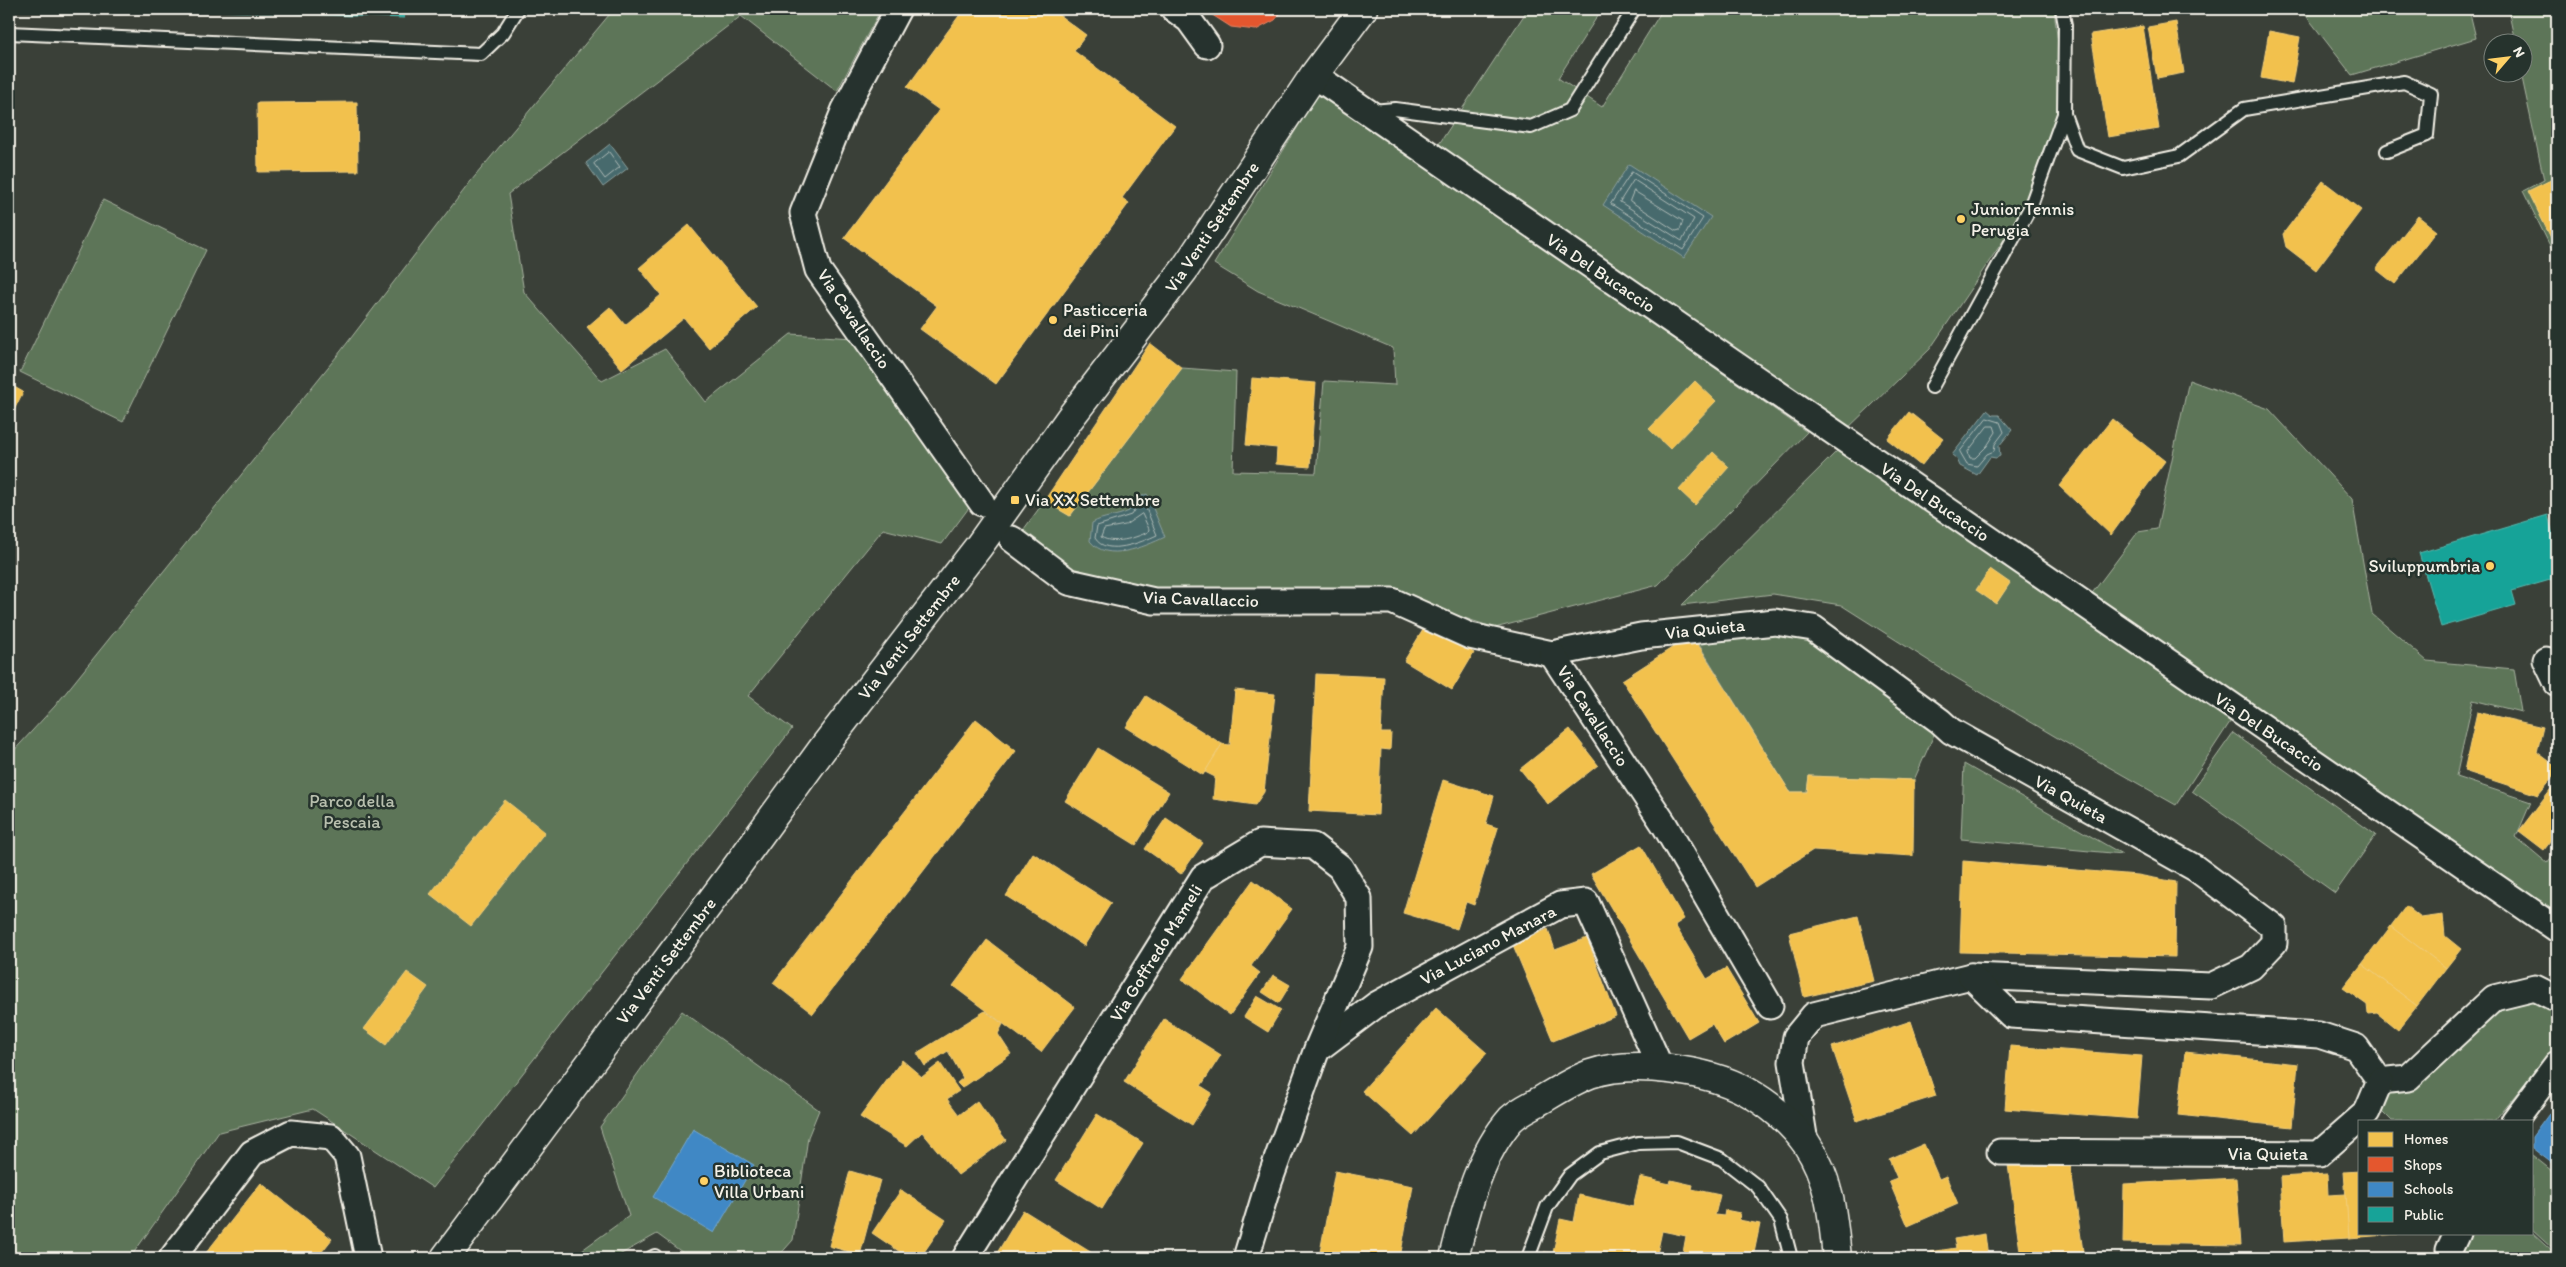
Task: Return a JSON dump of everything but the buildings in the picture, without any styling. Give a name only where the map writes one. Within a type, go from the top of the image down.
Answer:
[{"type":"street","name":"Via Cavallaccio","points":[[898,9],[845,109],[803,213],[818,270],[982,503]]},
{"type":"street","points":[[1174,9],[1189,20],[1207,45]]},
{"type":"street","name":"Via Venti Settembre","points":[[445,1258],[732,874],[826,744],[979,546],[1070,418],[1184,270],[1314,75],[1363,9]]},
{"type":"street","name":"Via Del Bucaccio","points":[[1314,75],[2557,929]]},
{"type":"street","name":"Via Cavallaccio","points":[[1012,540],[1068,582],[1154,601],[1392,601],[1470,636],[1552,654],[1664,824],[1770,1006]]},
{"type":"street","name":"Via Quieta","points":[[1552,654],[1641,636],[1775,622],[1813,628],[1951,731],[2195,868],[2274,927],[2274,944],[2251,968],[2211,986],[1971,976],[1814,1015],[1796,1036],[1792,1062],[1805,1142]]},
{"type":"street","points":[[2546,660],[2557,683]]},
{"type":"street","name":"Via Goffredo Mameli","points":[[965,1258],[1203,877],[1260,843],[1313,846],[1340,867],[1359,898],[1360,948],[1317,1050],[1269,1182],[1246,1258]]},
{"type":"street","name":"Via Luciano Manara","points":[[1317,1050],[1385,1000],[1560,905],[1586,902],[1660,1068]]},
{"type":"street","points":[[1971,976],[2011,1016],[2319,1035],[2356,1047],[2380,1081],[2408,1078],[2494,998],[2535,988],[2557,999]]},
{"type":"street","points":[[2515,1120],[2557,1064]]},
{"type":"street","points":[[1454,1258],[1465,1212],[1490,1149],[1512,1118],[1558,1089],[1592,1074],[1627,1068],[1660,1068],[1711,1078],[1745,1091],[1778,1113],[1805,1142],[1820,1167],[1829,1192],[1838,1258]]},
{"type":"street","name":"Via Quieta","points":[[2000,1152],[2318,1154],[2367,1112],[2380,1081]]},
{"type":"street","points":[[172,1258],[252,1153],[291,1133],[331,1137],[348,1156],[368,1258]]},
{"type":"lane","points":[[9,33],[482,54],[504,33],[518,9]]},
{"type":"lane","points":[[1367,112],[1396,109],[1530,127],[1570,110],[1634,9]]},
{"type":"lane","points":[[1932,387],[2030,208],[2064,114],[2065,25],[2062,9]]},
{"type":"lane","points":[[2064,114],[2077,150],[2124,168],[2179,156],[2244,109],[2404,82],[2431,94],[2427,135],[2387,151]]},
{"type":"lane","points":[[1528,1258],[1547,1206],[1570,1175],[1600,1153],[1638,1143],[1676,1142],[1722,1160],[1758,1187],[1781,1220],[1791,1258]]},
{"type":"green space","name":"Parco della Pescaia","points":[[614,9],[881,9],[837,91],[741,16],[508,194],[524,292],[602,381],[665,349],[706,402],[791,334],[853,338],[971,505],[942,544],[883,529],[748,696],[792,729],[433,1188],[313,1109],[219,1132],[130,1258],[9,1258],[9,756],[55,706],[341,351],[471,181]]},
{"type":"green space","name":"Junior Tennis Perugia","points":[[1528,9],[1602,9],[1558,78],[1602,107],[1663,9],[2054,9],[2064,98],[2036,192],[1930,349],[1844,432],[1437,147]]},
{"type":"green space","points":[[2301,9],[2469,9],[2476,38],[2352,75]]},
{"type":"green space","points":[[2508,9],[2557,9],[2557,177],[2529,192],[2557,250],[2557,260],[2523,191],[2544,180],[2523,82],[2534,82],[2534,32],[2513,32]]},
{"type":"green space","points":[[1319,92],[1807,432],[1658,585],[1495,628],[1407,599],[1158,595],[1072,574],[1021,533],[1046,499],[1070,516],[1182,368],[1236,372],[1233,471],[1316,473],[1324,381],[1395,385],[1393,348],[1258,291],[1214,264]]},
{"type":"green space","points":[[103,200],[206,250],[123,422],[20,372]]},
{"type":"green space","points":[[2189,380],[2269,409],[2352,499],[2372,614],[2427,661],[2514,669],[2521,712],[2473,700],[2456,777],[2531,802],[2516,837],[2547,863],[2557,850],[2557,917],[2090,596],[2138,532],[2157,529]]},
{"type":"green space","points":[[1840,448],[2232,719],[2176,805],[1948,673],[1841,605],[1773,594],[1682,605]]},
{"type":"green space","points":[[1813,628],[1940,721],[1914,780],[1809,776],[1807,792],[1790,792],[1693,635]]},
{"type":"green space","points":[[2233,733],[2376,835],[2335,893],[2192,791]]},
{"type":"green space","points":[[1964,764],[2122,854],[1961,839]]},
{"type":"green space","points":[[2532,996],[2552,1010],[2557,1044],[2495,1120],[2391,1120],[2380,1109],[2390,1087],[2415,1089],[2429,1066],[2497,1008]]},
{"type":"green space","points":[[682,1011],[819,1110],[808,1137],[793,1240],[777,1258],[690,1258],[657,1234],[614,1258],[571,1258],[629,1216],[600,1127]]},
{"type":"green space","points":[[2534,1157],[2557,1175],[2555,1250],[2534,1231]]},
{"type":"green space","points":[[2468,1234],[2534,1234],[2557,1255],[2557,1258],[2464,1258],[2457,1252]]},
{"type":"water","points":[[610,144],[628,168],[603,187],[586,163]]},
{"type":"water","points":[[1629,164],[1711,217],[1684,258],[1603,205]]},
{"type":"water","points":[[1987,410],[1993,415],[1999,415],[2012,430],[1999,446],[2000,456],[1996,458],[1990,457],[1977,475],[1960,466],[1957,459],[1952,455]]},
{"type":"water","points":[[1147,494],[1165,537],[1147,545],[1116,552],[1097,548],[1090,541],[1092,523],[1129,511],[1132,500]]},
{"type":"place","name":"Junior Tennis Perugia","points":[[1961,219]]},
{"type":"place","name":"Pasticceria dei Pini","points":[[1053,320]]},
{"type":"place","name":"Via XX Settembre","points":[[1015,500]]},
{"type":"place","name":"Sviluppumbria","points":[[2490,566]]},
{"type":"place","name":"Biblioteca Villa Urbani","points":[[704,1181]]}]
